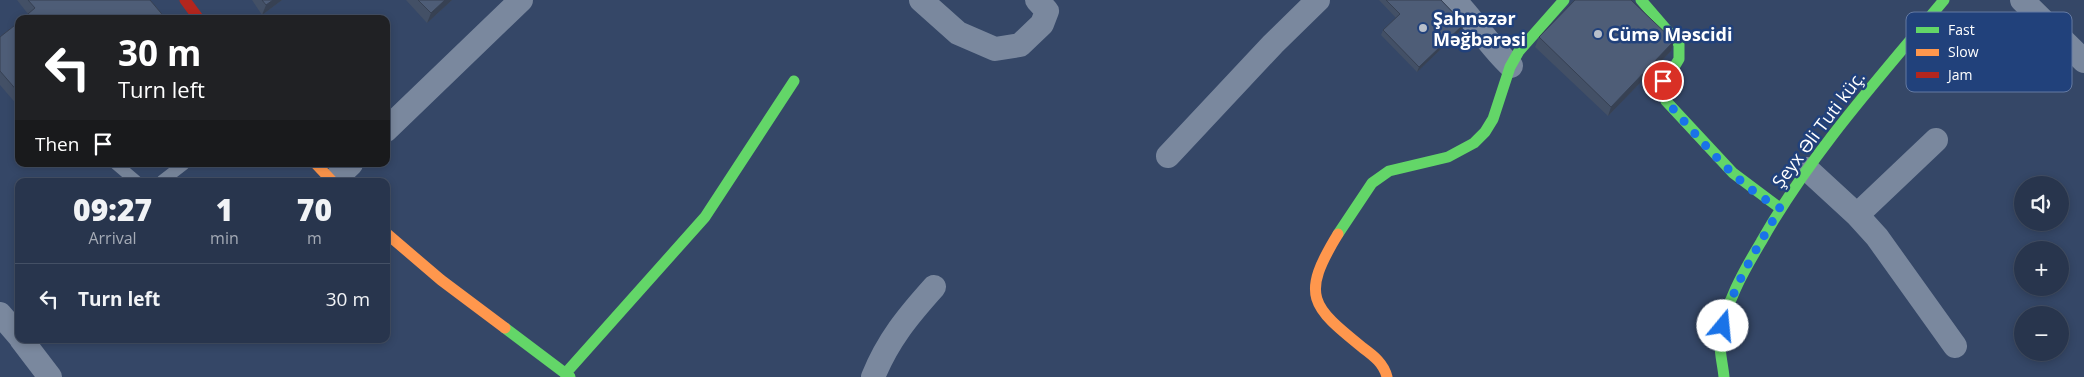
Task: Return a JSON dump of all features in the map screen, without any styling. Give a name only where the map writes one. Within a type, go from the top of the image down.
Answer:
[{"type":"street","points":[[185,0],[195,15]]},
{"type":"street","points":[[390,126],[521,0]]},
{"type":"street","points":[[921,0],[958,33],[995,49],[1020,45],[1042,24],[1047,11],[1036,0]]},
{"type":"street","points":[[1168,156],[1273,44],[1318,0]]},
{"type":"street","points":[[1454,0],[1468,14],[1495,52],[1511,66]]},
{"type":"street","points":[[1387,377],[1379,361],[1327,318],[1317,304],[1315,284],[1322,262],[1372,183],[1380,176],[1389,171],[1451,156],[1464,151],[1475,142],[1493,119],[1511,66],[1524,45],[1564,0]]},
{"type":"street","points":[[1641,0],[1682,50],[1679,59],[1663,81],[1661,91],[1666,101],[1739,179],[1762,198],[1780,208]]},
{"type":"street","name":"Şeyx Əli Tuti küç.","points":[[1934,12],[1944,0]]},
{"type":"street","points":[[2022,0],[2034,12]]},
{"type":"street","name":"Şeyx Əli Tuti küç.","points":[[1724,377],[1720,341],[1726,312],[1742,276],[1780,208],[1832,133],[1906,45]]},
{"type":"street","points":[[2072,49],[2084,61]]},
{"type":"street","points":[[390,237],[456,292],[568,375],[705,217],[794,82]]},
{"type":"street","points":[[1857,215],[1936,140]]},
{"type":"street","points":[[319,167],[329,178]]},
{"type":"street","points":[[335,178],[348,167]]},
{"type":"street","points":[[1807,169],[1857,215],[1877,237],[1955,346]]},
{"type":"street","points":[[873,377],[881,357],[902,322],[934,287]]},
{"type":"street","points":[[0,314],[15,331]]},
{"type":"street","points":[[24,343],[50,377]]},
{"type":"lane","points":[[120,167],[132,178]]},
{"type":"lane","points":[[166,178],[180,167]]},
{"type":"building","points":[[28,0],[150,0],[163,15],[27,15],[35,8]]},
{"type":"building","points":[[262,0],[273,0],[266,5]]},
{"type":"building","points":[[418,0],[445,0],[431,13]]},
{"type":"building","points":[[1386,0],[1441,0],[1464,24],[1419,67],[1383,30],[1400,14]]},
{"type":"building","points":[[1575,0],[1631,0],[1674,41],[1611,107],[1539,37]]},
{"type":"building","points":[[15,25],[15,88],[0,71],[0,37]]},
{"type":"traffic: fast","points":[[1338,234],[1372,183],[1389,171],[1448,157],[1474,143],[1485,132],[1493,119],[1510,67],[1519,51],[1564,0]]},
{"type":"traffic: fast","points":[[1641,0],[1679,44],[1679,59],[1664,84],[1666,101],[1733,173],[1780,208]]},
{"type":"traffic: fast","points":[[1934,12],[1944,0]]},
{"type":"traffic: fast","points":[[1724,377],[1720,344],[1722,326],[1730,301],[1754,253],[1781,209],[1824,147],[1906,45]]},
{"type":"traffic: fast","points":[[565,374],[705,217],[794,81]]},
{"type":"traffic: fast","points":[[505,328],[570,377]]},
{"type":"traffic: slow","points":[[319,167],[329,178]]},
{"type":"traffic: slow","points":[[1338,234],[1319,272],[1316,286],[1317,298],[1322,310],[1345,334],[1378,361],[1384,368],[1387,377]]},
{"type":"traffic: slow","points":[[390,236],[441,280],[505,328]]},
{"type":"traffic: jam","points":[[185,0],[196,15]]},
{"type":"place","name":"Şahnəzər Məğbərəsi","points":[[1423,28]]},
{"type":"place","name":"Cümə Məscidi","points":[[1598,34]]},
{"type":"route","points":[[1663,81],[1661,91],[1666,101],[1739,179],[1762,198],[1780,208],[1742,276],[1726,312],[1723,326]]}]
